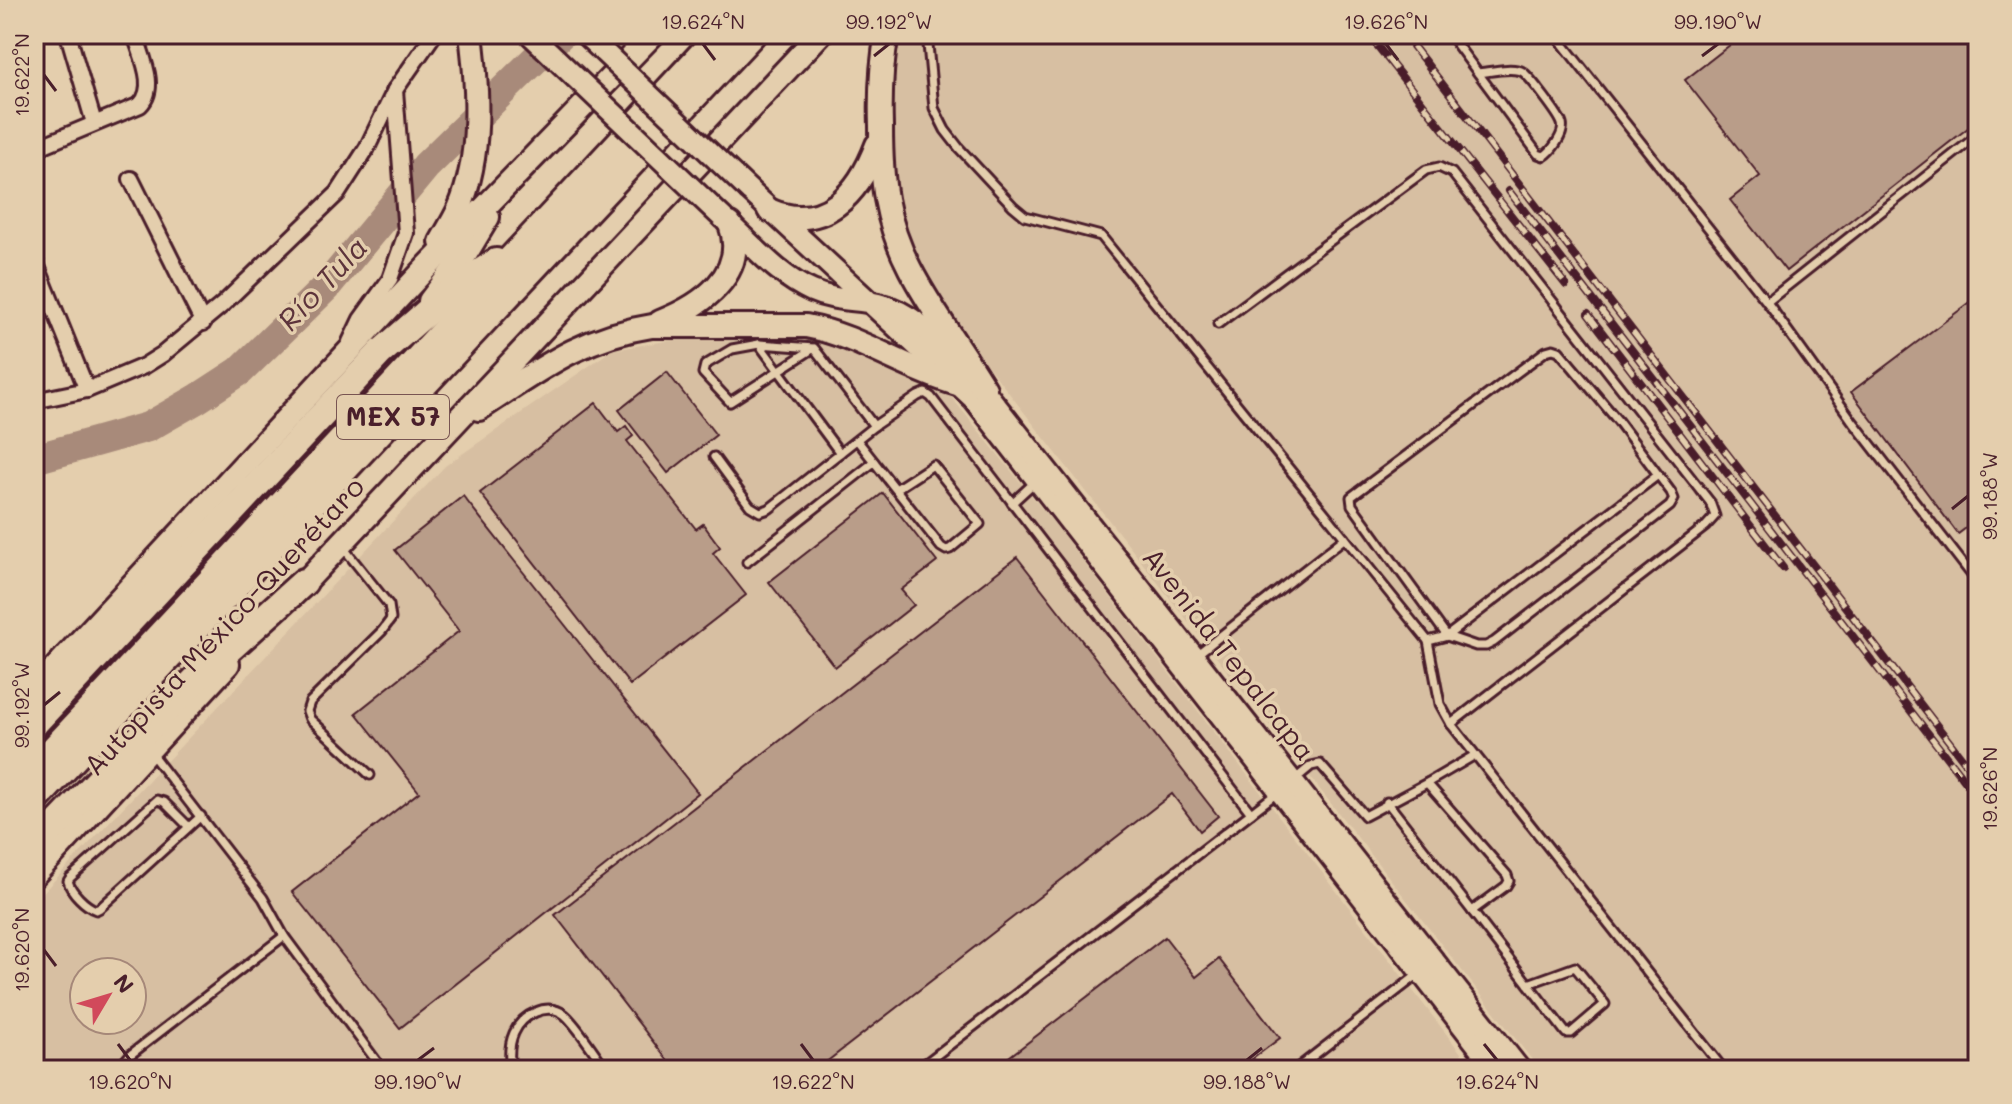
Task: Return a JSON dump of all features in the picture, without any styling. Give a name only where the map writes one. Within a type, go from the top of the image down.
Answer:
[{"type":"highway","name":"MEX 57","points":[[34,770],[721,34]]},
{"type":"highway","name":"MEX 57","points":[[34,801],[752,34]]},
{"type":"highway","points":[[34,724],[409,325],[475,274],[520,249]]},
{"type":"highway","points":[[110,766],[197,655],[253,566]]},
{"type":"highway","points":[[34,848],[197,678],[304,582]]},
{"type":"main road","name":"Avenida Tepalcapa","points":[[530,34],[782,273],[832,298],[868,302],[895,310],[918,324],[949,351],[985,389],[1195,656],[1286,786]]},
{"type":"main road","name":"Avenida Tepalcapa","points":[[585,34],[769,210],[974,399],[1428,967],[1520,1070]]},
{"type":"main road","points":[[34,691],[427,267],[653,34]]},
{"type":"main road","name":"Autopista México-Querétaro","points":[[34,875],[304,582],[820,34]]},
{"type":"main road","points":[[887,34],[880,91],[883,191],[899,246],[918,285],[985,389]]},
{"type":"main road","points":[[427,267],[460,208],[473,161],[476,111],[472,45]]},
{"type":"main road","points":[[769,210],[802,217],[822,213],[838,204],[864,173],[881,128]]},
{"type":"main road","points":[[409,325],[467,252],[506,185]]},
{"type":"main road","points":[[652,326],[684,311],[722,283],[731,269],[734,252],[727,222]]},
{"type":"main road","points":[[450,429],[551,362],[584,344],[617,332],[652,326],[806,326],[860,341],[920,372],[957,384]]},
{"type":"main road","name":"Avenida Tepalcapa","points":[[1428,967],[1497,1070]]},
{"type":"street","points":[[68,34],[94,123]]},
{"type":"street","points":[[34,149],[140,105],[150,87],[135,34]]},
{"type":"street","points":[[34,401],[87,390],[144,366],[203,323],[338,193],[367,148],[395,90],[434,34]]},
{"type":"street","points":[[342,358],[361,319],[390,279],[406,233],[395,90]]},
{"type":"street","points":[[131,179],[203,323]]},
{"type":"street","points":[[34,259],[87,390]]},
{"type":"lane","points":[[927,34],[934,108],[945,130],[1025,216],[1101,236],[1428,641],[1440,704],[1451,724],[1724,1070]]},
{"type":"lane","points":[[1449,34],[1538,154],[1548,155],[1562,132],[1562,122],[1525,75],[1516,70],[1478,73]]},
{"type":"lane","points":[[1555,34],[1767,302],[1851,419],[1978,583]]},
{"type":"lane","points":[[1767,302],[1978,135]]},
{"type":"lane","points":[[1218,324],[1426,170],[1439,167],[1452,173],[1710,502],[1715,516],[1706,526],[1451,724]]},
{"type":"lane","points":[[759,344],[840,453]]},
{"type":"lane","points":[[814,348],[730,402],[703,373],[705,365],[732,349],[759,344],[814,348],[874,426]]},
{"type":"lane","points":[[1553,349],[1559,351],[1618,421],[1658,475],[1674,499],[1670,506],[1486,646],[1476,646],[1447,636],[1352,505],[1351,497],[1553,349]]},
{"type":"lane","points":[[714,457],[750,506],[760,512],[769,509],[874,426],[925,393],[1251,813]]},
{"type":"lane","points":[[857,440],[874,462],[896,489],[946,550],[980,524],[933,465],[896,489]]},
{"type":"lane","points":[[747,562],[874,462]]},
{"type":"lane","points":[[1428,641],[1447,636],[1658,475]]},
{"type":"lane","points":[[1012,503],[1037,480]]},
{"type":"lane","points":[[1195,656],[1345,538]]},
{"type":"lane","points":[[341,544],[389,605],[391,619],[310,702],[307,711],[310,719],[370,775]]},
{"type":"lane","points":[[148,750],[263,898],[284,936],[383,1070]]},
{"type":"lane","points":[[917,1070],[1311,766],[1320,764],[1365,816],[1475,755]]},
{"type":"lane","points":[[1427,783],[1507,875],[1509,881],[1506,886],[1472,911]]},
{"type":"lane","points":[[189,827],[164,802],[157,800],[70,878],[69,887],[90,908],[100,908],[189,827],[201,816]]},
{"type":"lane","points":[[1387,802],[1528,984],[1569,1034],[1605,1004],[1575,967],[1528,984]]},
{"type":"lane","points":[[117,1070],[130,1055],[284,936]]},
{"type":"lane","points":[[1295,1070],[1428,967]]},
{"type":"lane","points":[[511,1070],[509,1056],[514,1032],[532,1012],[550,1009],[565,1015],[607,1070]]},
{"type":"shaded area","points":[[902,34],[1978,34],[1978,1070],[1540,1070],[951,319],[913,252],[895,210],[888,68]]},
{"type":"shaded area","points":[[679,339],[830,342],[952,398],[1052,521],[1474,1070],[34,1070],[34,902],[445,466],[612,350]]},
{"type":"building","points":[[1744,34],[1971,34],[1978,43],[1978,120],[1786,271],[1730,200],[1760,176],[1685,80]]},
{"type":"building","points":[[1973,300],[1978,306],[1978,519],[1958,534],[1851,392]]},
{"type":"building","points":[[667,372],[716,435],[668,473],[619,410]]},
{"type":"building","points":[[596,403],[618,432],[626,426],[633,436],[627,441],[696,529],[703,524],[720,547],[713,553],[746,595],[630,685],[480,493]]},
{"type":"building","points":[[883,493],[937,562],[901,590],[914,605],[835,667],[769,582]]},
{"type":"building","points":[[463,496],[698,793],[400,1028],[292,892],[419,792],[356,713],[459,631],[395,550]]},
{"type":"building","points":[[1017,557],[1218,816],[1200,831],[1172,794],[816,1070],[675,1070],[555,915]]},
{"type":"building","points":[[1165,937],[1196,977],[1219,959],[1280,1038],[1238,1070],[992,1070]]},
{"type":"waterway","name":"Río Tula","points":[[34,459],[148,427],[240,371],[326,287],[426,166],[561,34]]},
{"type":"railway","points":[[1368,34],[1566,285]]},
{"type":"railway","points":[[1413,46],[1978,779]]},
{"type":"railway","points":[[1509,191],[1978,798]]},
{"type":"railway","points":[[1588,314],[1783,568]]}]
